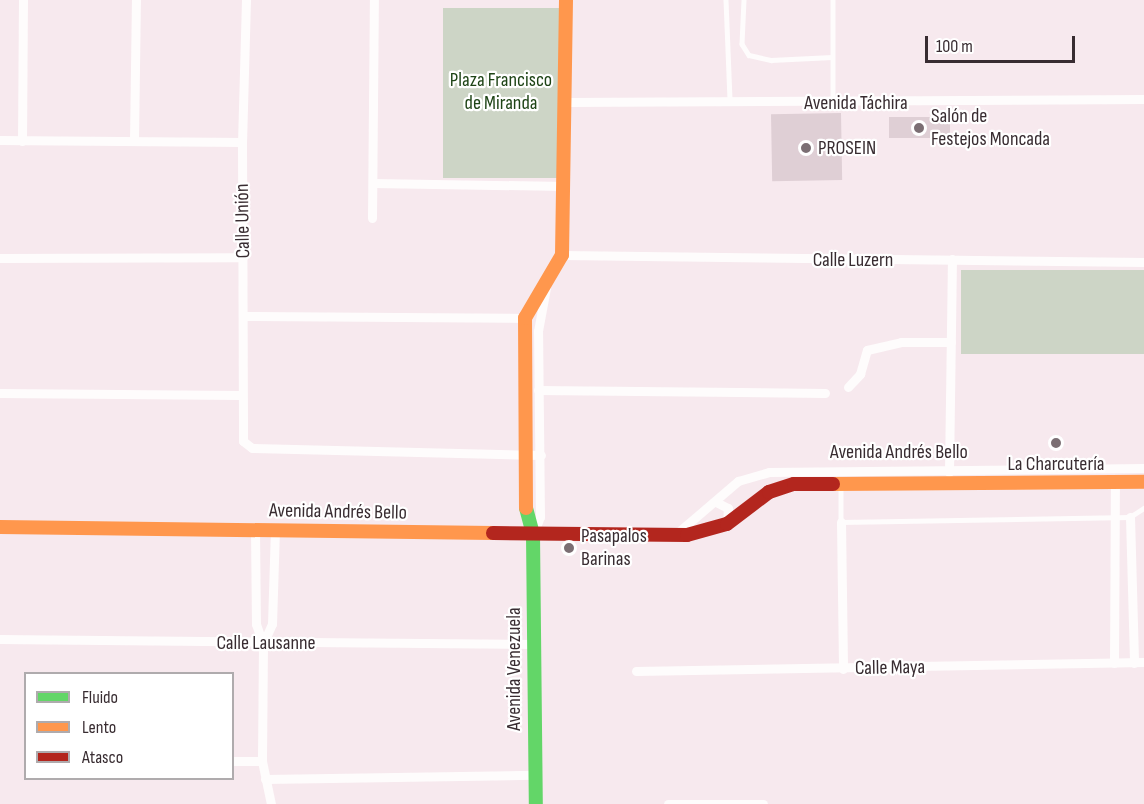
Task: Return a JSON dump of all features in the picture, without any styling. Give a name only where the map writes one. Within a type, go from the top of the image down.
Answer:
[{"type":"street","points":[[22,141],[23,0]]},
{"type":"street","points":[[135,140],[136,0]]},
{"type":"street","name":"Calle Unión","points":[[246,0],[242,142],[244,316],[240,395],[243,441],[252,448],[525,454]]},
{"type":"street","points":[[372,218],[374,0]]},
{"type":"street","points":[[562,255],[568,102],[566,0]]},
{"type":"street","name":"Avenida Táchira","points":[[568,102],[833,103],[1144,99]]},
{"type":"street","points":[[0,140],[242,142]]},
{"type":"street","points":[[373,183],[564,186]]},
{"type":"street","name":"Calle Luzern","points":[[562,255],[1144,262]]},
{"type":"street","name":"Avenida Venezuela","points":[[536,804],[532,535],[526,516],[525,318],[548,275],[562,255]]},
{"type":"street","points":[[0,258],[243,257]]},
{"type":"street","points":[[949,472],[952,260]]},
{"type":"street","name":"Avenida Venezuela","points":[[532,535],[540,517],[538,330],[548,275]]},
{"type":"street","points":[[244,316],[525,318]]},
{"type":"street","points":[[848,387],[860,374],[867,350],[901,342],[951,342]]},
{"type":"street","points":[[538,390],[825,393]]},
{"type":"street","points":[[0,393],[240,395]]},
{"type":"street","points":[[525,454],[540,455]]},
{"type":"street","name":"Avenida Andrés Bello","points":[[0,528],[675,535],[711,530],[728,524],[777,488],[811,483],[841,487],[1114,476],[1144,468]]},
{"type":"street","name":"Avenida Andrés Bello","points":[[675,535],[738,481],[769,472],[949,472],[1114,476],[1144,482]]},
{"type":"street","points":[[1114,476],[1116,518],[1114,663]]},
{"type":"street","points":[[716,502],[728,508],[728,524]]},
{"type":"street","points":[[705,511],[711,530]]},
{"type":"street","points":[[1133,516],[1139,663]]},
{"type":"street","points":[[841,522],[843,669]]},
{"type":"street","points":[[255,530],[256,624],[263,644],[262,761],[271,804]]},
{"type":"street","points":[[263,644],[272,624],[275,530]]},
{"type":"street","name":"Calle Lausanne","points":[[0,639],[263,644],[533,644]]},
{"type":"street","name":"Calle Maya","points":[[636,671],[1139,663]]},
{"type":"street","points":[[234,761],[262,761]]},
{"type":"street","points":[[265,779],[534,775]]},
{"type":"street","points":[[669,804],[763,804]]},
{"type":"lane","points":[[726,0],[730,103]]},
{"type":"lane","points":[[744,0],[742,44],[749,55],[771,60],[832,57]]},
{"type":"lane","points":[[833,0],[833,103]]},
{"type":"lane","points":[[841,487],[841,522],[1116,518],[1144,515]]},
{"type":"lane","points":[[1133,516],[1144,508]]},
{"type":"green space","name":"Plaza Francisco de Miranda","points":[[443,8],[559,8],[559,178],[443,178]]},
{"type":"green space","points":[[961,270],[1144,270],[1144,354],[961,354]]},
{"type":"building","name":"PROSEIN","points":[[841,113],[842,180],[772,181],[771,114]]},
{"type":"building","name":"Salón de Festejos Moncada","points":[[889,117],[950,117],[950,138],[889,138]]},
{"type":"traffic: fast","points":[[526,508],[533,535],[536,804]]},
{"type":"traffic: slow","points":[[526,508],[525,318],[562,255],[566,0]]},
{"type":"traffic: slow","points":[[833,484],[1144,482]]},
{"type":"traffic: slow","points":[[0,527],[493,533]]},
{"type":"traffic: jam","points":[[493,533],[687,535],[727,524],[769,492],[794,484],[833,484]]},
{"type":"place","name":"Salón de Festejos Moncada","points":[[919,128]]},
{"type":"place","name":"PROSEIN","points":[[806,148]]},
{"type":"place","name":"La Charcutería","points":[[1056,443]]},
{"type":"place","name":"Pasapalos Barinas","points":[[569,548]]}]
